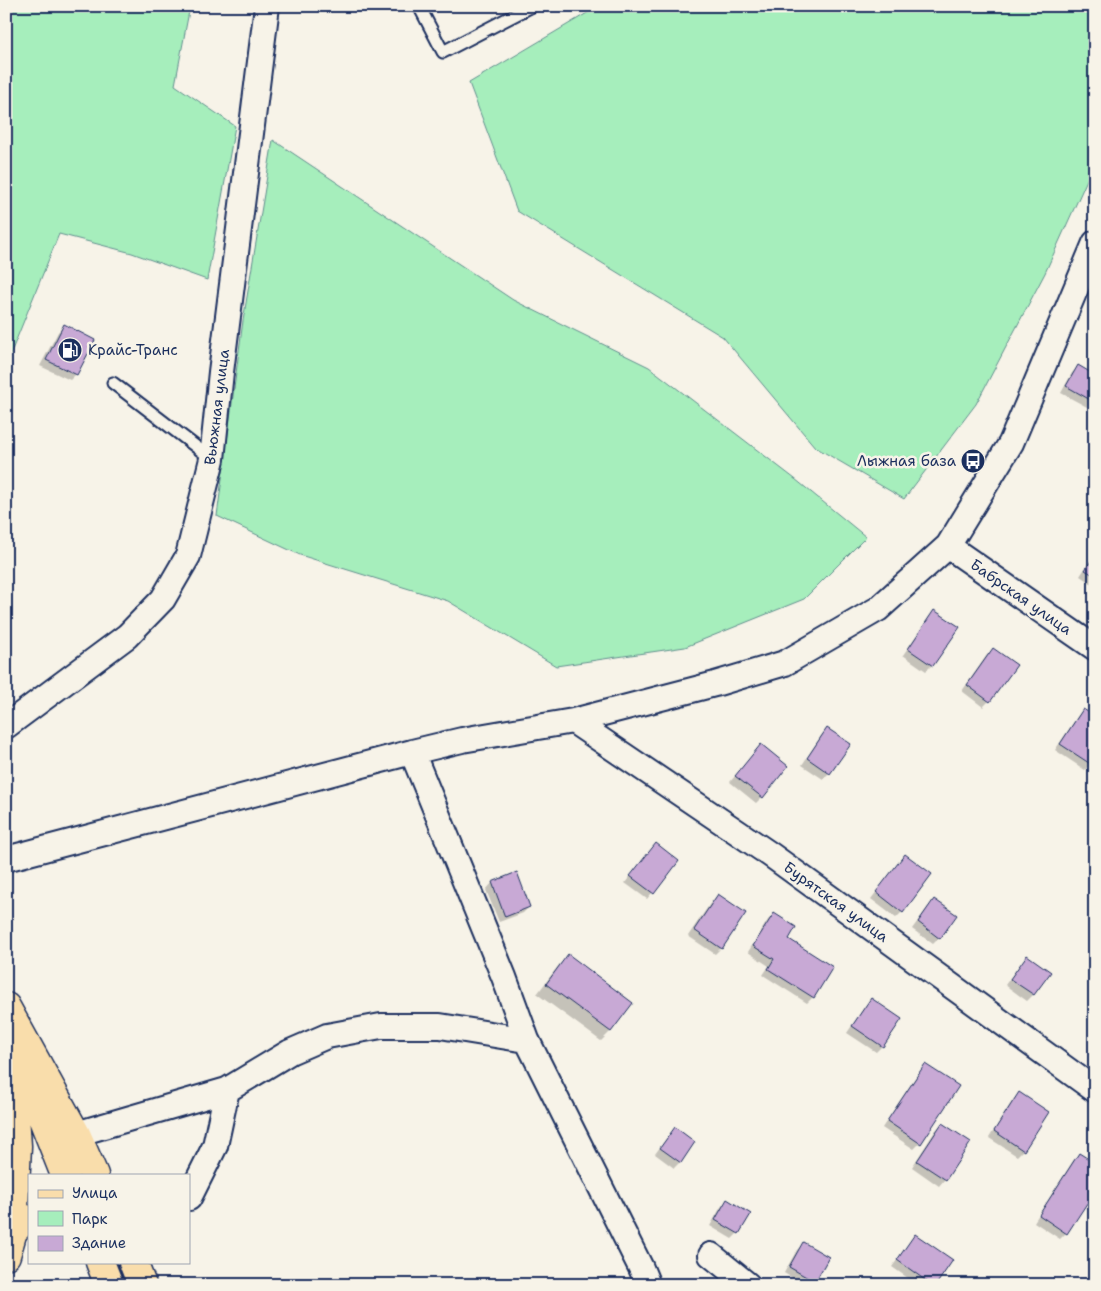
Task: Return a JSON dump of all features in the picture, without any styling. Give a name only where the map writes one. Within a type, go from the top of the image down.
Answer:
[{"type":"main road","points":[[6,1007],[76,1134],[94,1174]]},
{"type":"main road","points":[[6,1025],[65,1174]]},
{"type":"main road","points":[[6,1059],[13,1084],[17,1146],[16,1234]]},
{"type":"main road","points":[[101,1264],[109,1285]]},
{"type":"street","name":"Вьюжная улица","points":[[6,726],[126,636],[162,599],[188,556],[212,460],[221,372],[267,6]]},
{"type":"street","points":[[6,858],[412,752],[462,740],[573,721],[715,684],[785,663],[878,609],[948,546],[1011,444],[1094,246]]},
{"type":"street","name":"Бабрская улица","points":[[948,546],[1095,648]]},
{"type":"street","name":"Бурятская улица","points":[[573,721],[771,855],[1095,1090]]},
{"type":"street","points":[[412,752],[504,977],[527,1040],[648,1285]]},
{"type":"street","points":[[76,1134],[226,1090],[290,1052],[327,1036],[381,1026],[440,1026],[527,1040]]},
{"type":"street","points":[[190,1196],[215,1146],[226,1090]]},
{"type":"street","points":[[711,1255],[748,1285]]},
{"type":"lane","points":[[419,6],[443,52],[532,6]]},
{"type":"lane","points":[[113,383],[212,460]]},
{"type":"green space","points":[[6,6],[190,6],[175,85],[235,126],[207,280],[132,253],[59,234],[6,365]]},
{"type":"green space","points":[[599,6],[1095,6],[1095,162],[1045,273],[976,404],[904,499],[815,447],[723,337],[517,211],[469,83]]},
{"type":"green space","points":[[273,140],[513,300],[649,367],[795,479],[866,537],[804,599],[685,647],[556,666],[448,601],[300,555],[217,516],[243,321]]},
{"type":"building","name":"Крайс-Транс","points":[[64,324],[95,340],[77,375],[46,360]]},
{"type":"building","points":[[1078,365],[1095,375],[1094,402],[1066,386]]},
{"type":"building","points":[[1095,555],[1095,576],[1085,570]]},
{"type":"building","points":[[934,610],[960,627],[933,666],[908,649]]},
{"type":"building","points":[[993,648],[1017,665],[990,702],[967,685]]},
{"type":"building","points":[[1083,709],[1095,716],[1095,760],[1092,765],[1060,744]]},
{"type":"building","points":[[827,728],[851,744],[830,774],[807,758]]},
{"type":"building","points":[[761,744],[788,766],[763,798],[735,776]]},
{"type":"building","points":[[656,843],[679,861],[654,894],[630,876]]},
{"type":"building","points":[[905,854],[932,874],[903,913],[876,892]]},
{"type":"building","points":[[517,872],[530,907],[505,917],[492,882]]},
{"type":"building","points":[[718,894],[746,913],[722,949],[694,930]]},
{"type":"building","points":[[934,899],[957,915],[940,939],[918,922]]},
{"type":"building","points":[[774,913],[796,927],[789,939],[833,967],[814,998],[768,969],[774,959],[753,946]]},
{"type":"building","points":[[568,954],[633,1003],[611,1032],[546,984]]},
{"type":"building","points":[[1027,955],[1051,972],[1034,995],[1010,979]]},
{"type":"building","points":[[871,998],[902,1019],[883,1047],[852,1026]]},
{"type":"building","points":[[925,1064],[959,1086],[921,1144],[887,1121]]},
{"type":"building","points":[[1019,1092],[1049,1112],[1024,1151],[994,1131]]},
{"type":"building","points":[[942,1123],[971,1142],[946,1180],[917,1161]]},
{"type":"building","points":[[675,1127],[695,1142],[681,1163],[660,1148]]},
{"type":"building","points":[[1079,1153],[1095,1163],[1095,1191],[1067,1234],[1039,1215]]},
{"type":"building","points":[[727,1199],[751,1214],[739,1234],[715,1220]]},
{"type":"building","points":[[915,1234],[953,1260],[936,1285],[932,1285],[897,1260]]},
{"type":"building","points":[[803,1242],[829,1257],[815,1282],[789,1267]]},
{"type":"place","name":"Крайс-Транс","points":[[70,350]]},
{"type":"place","name":"Лыжная база","points":[[973,461]]}]
